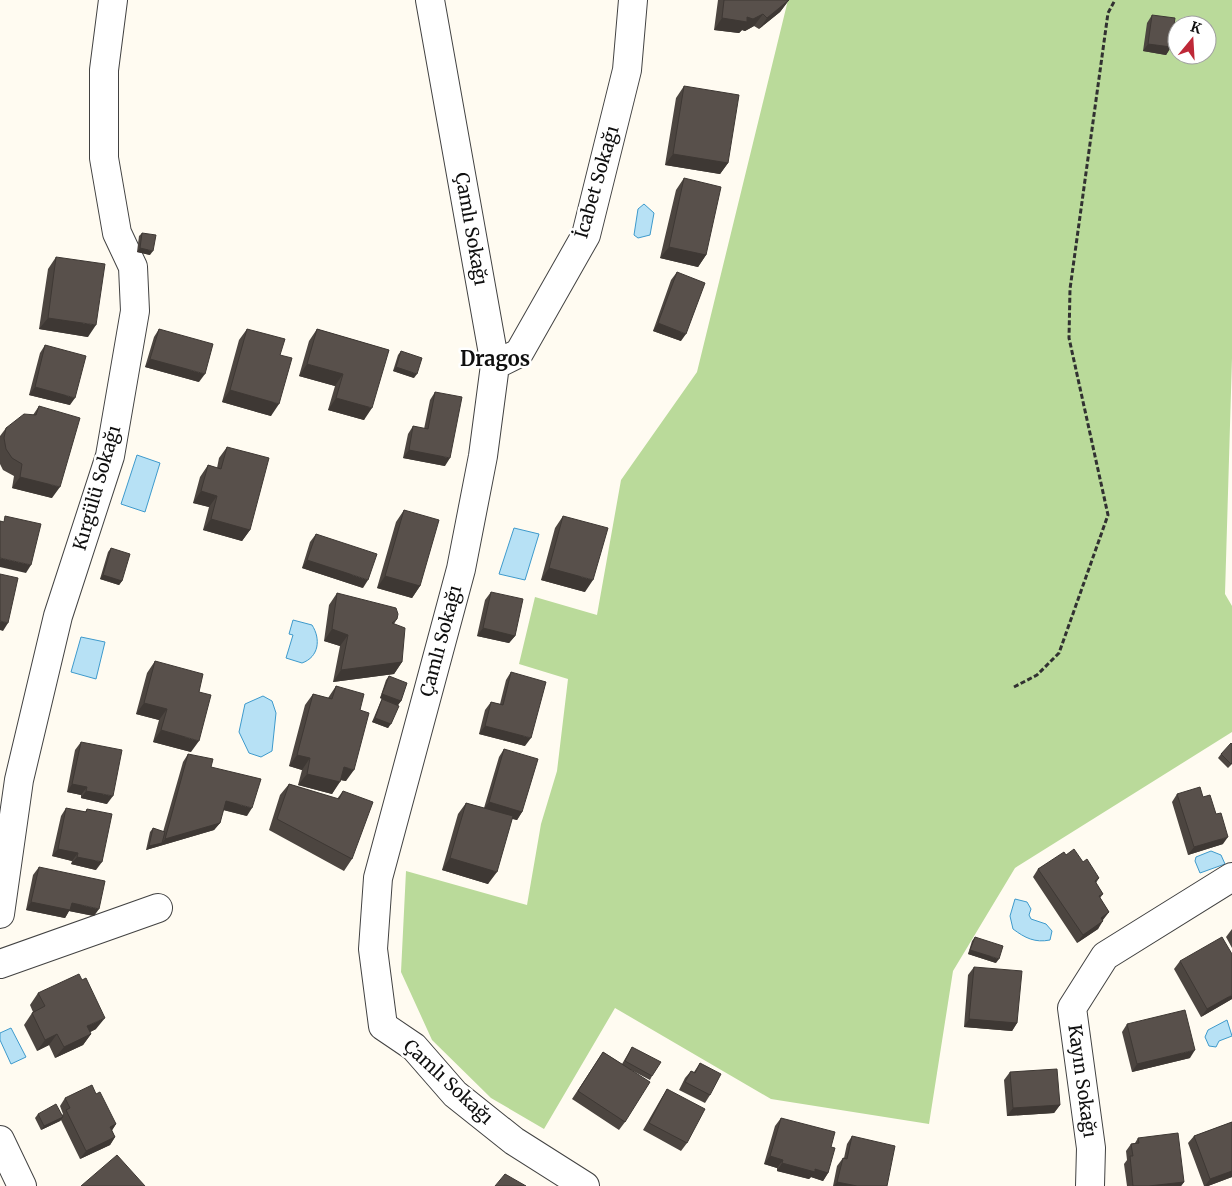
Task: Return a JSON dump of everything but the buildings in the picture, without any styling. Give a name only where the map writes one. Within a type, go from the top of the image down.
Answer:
[{"type":"street","name":"Kırgülü Sokağı","points":[[0,914],[19,780],[58,616],[110,456],[135,311],[133,267],[117,233],[104,158],[104,70],[113,0]]},
{"type":"street","name":"Çamlı Sokağı","points":[[430,0],[495,365],[483,456],[461,569],[378,878],[373,949],[383,1026],[414,1047],[455,1094],[499,1129],[585,1186]]},
{"type":"street","name":"İcabet Sokağı","points":[[495,365],[519,353],[586,235],[627,70],[633,0]]},
{"type":"street","name":"Kayın Sokağı","points":[[1090,1186],[1091,1148],[1072,1008],[1105,956],[1232,877]]},
{"type":"street","points":[[0,964],[158,908]]},
{"type":"street","points":[[0,1140],[22,1186]]},
{"type":"path","points":[[1014,687],[1037,675],[1059,653],[1108,516],[1069,338],[1070,289],[1089,146],[1108,13],[1115,0]]},
{"type":"green space","points":[[788,0],[1232,0],[1232,358],[1225,594],[1232,606],[1232,732],[1015,868],[953,971],[929,1124],[771,1099],[615,1008],[544,1129],[491,1098],[432,1040],[401,972],[406,871],[527,905],[541,824],[557,771],[568,679],[519,664],[535,597],[597,615],[621,480],[697,372]]},
{"type":"water","points":[[644,204],[654,213],[650,235],[638,238],[634,235],[638,209]]},
{"type":"water","points":[[137,455],[160,463],[145,512],[121,504]]},
{"type":"water","points":[[514,528],[539,534],[525,580],[499,574]]},
{"type":"water","points":[[293,620],[312,625],[317,636],[315,652],[308,660],[302,663],[286,658],[293,635],[289,634]]},
{"type":"water","points":[[81,637],[105,642],[96,679],[71,672]]},
{"type":"water","points":[[263,696],[272,701],[276,713],[272,751],[261,757],[249,753],[239,732],[245,704]]},
{"type":"water","points":[[1211,851],[1221,855],[1225,864],[1200,873],[1195,861],[1196,857]]},
{"type":"water","points":[[1015,899],[1027,902],[1031,909],[1029,915],[1031,919],[1046,924],[1052,931],[1050,940],[1030,939],[1013,929],[1010,916]]},
{"type":"water","points":[[1227,1020],[1232,1036],[1219,1041],[1216,1047],[1209,1046],[1205,1037],[1208,1030]]},
{"type":"water","points":[[11,1028],[26,1057],[11,1064],[0,1040],[0,1033]]},
{"type":"district","name":"Dragos","points":[[495,359]]}]
